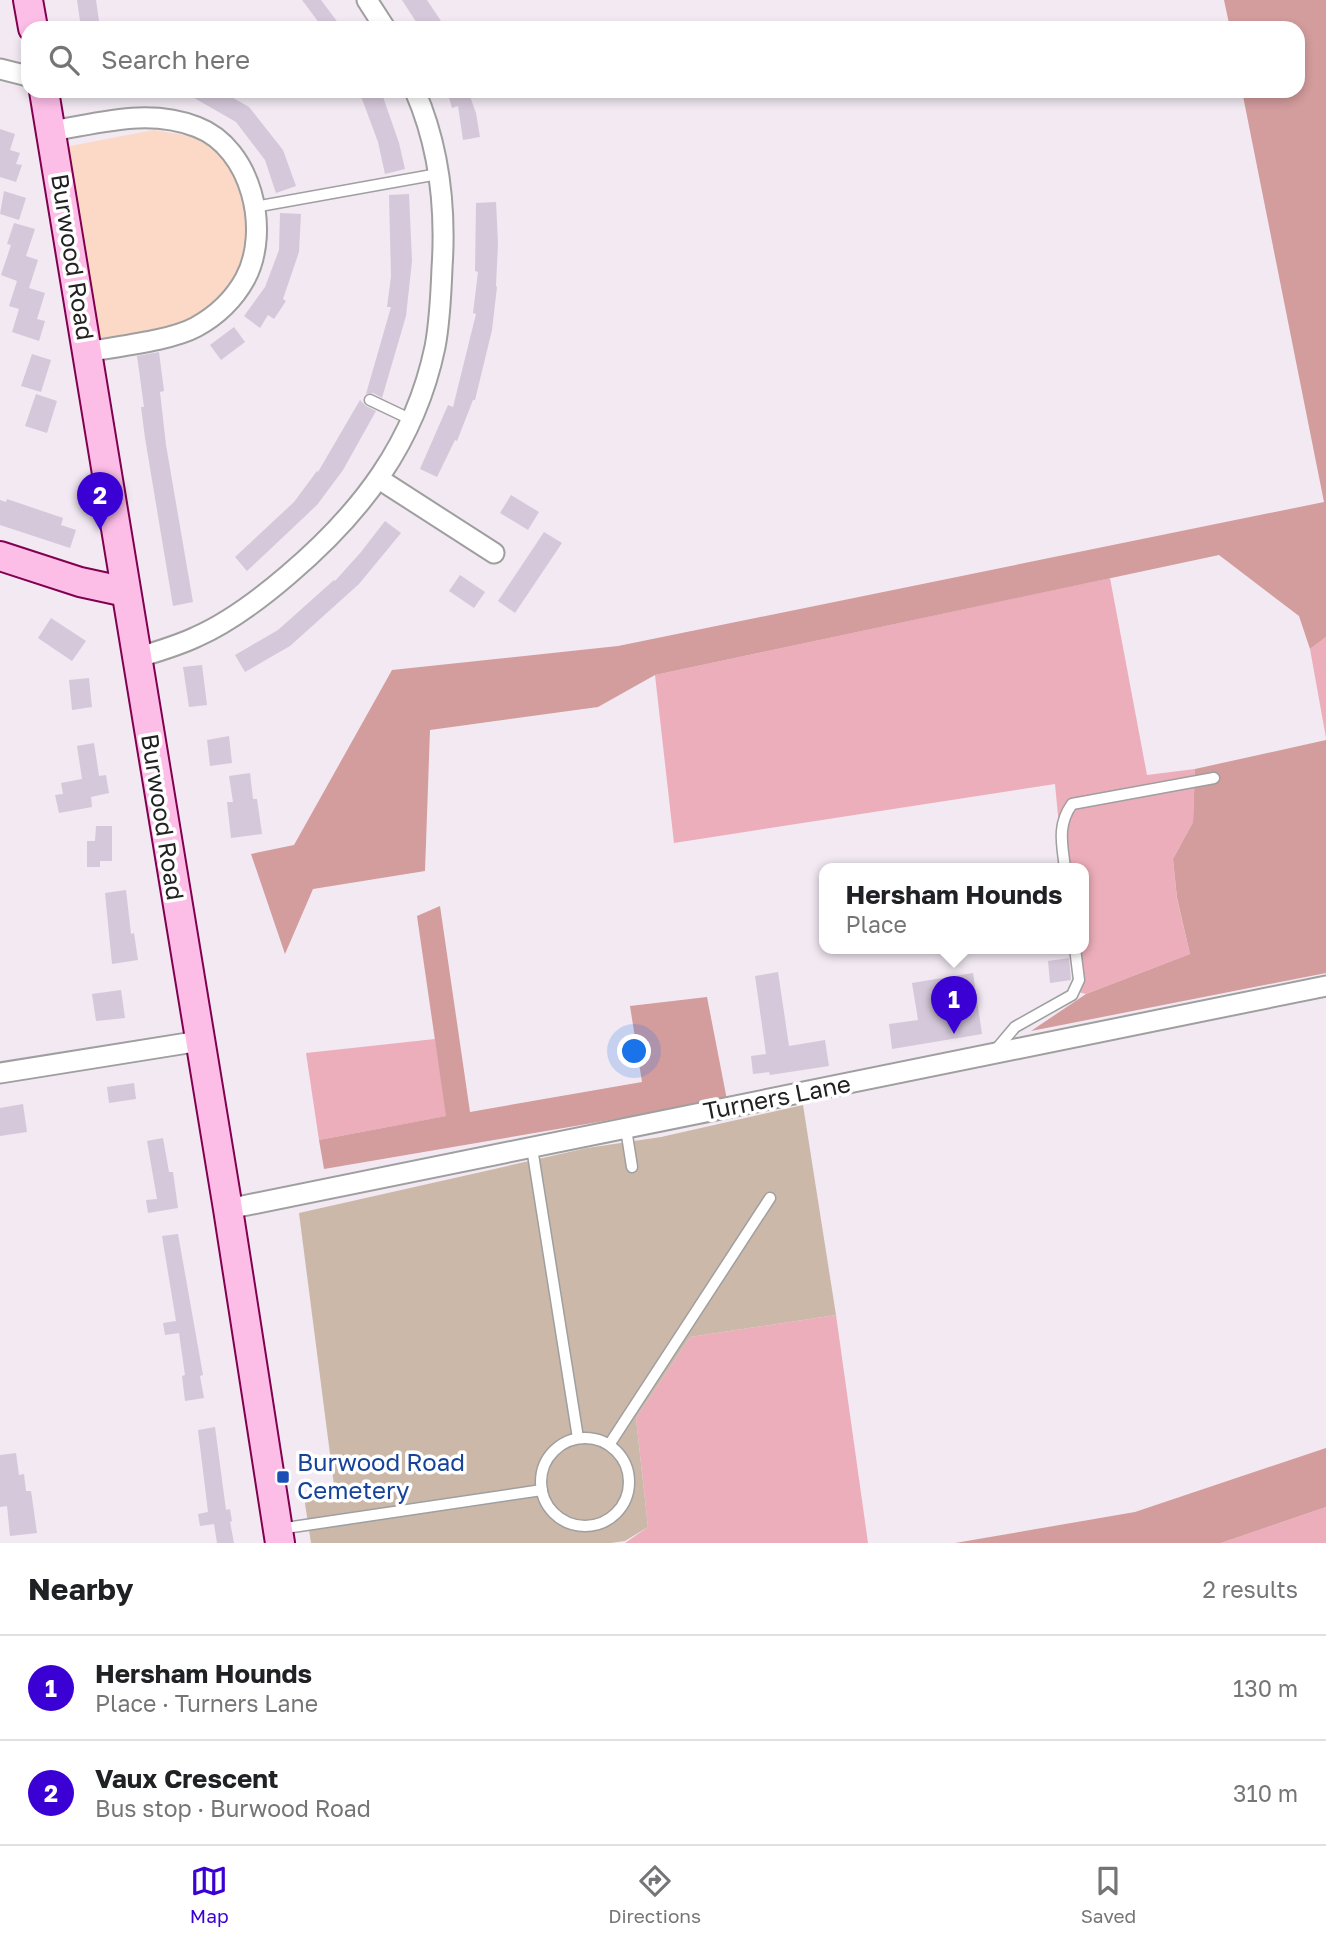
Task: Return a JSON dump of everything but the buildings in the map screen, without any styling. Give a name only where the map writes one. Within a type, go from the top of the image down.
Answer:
[{"type":"street","points":[[28,0],[32,21]]},
{"type":"street","points":[[367,0],[380,21]]},
{"type":"street","points":[[0,69],[21,74]]},
{"type":"street","name":"Burwood Road","points":[[45,98],[228,1209],[279,1536]]},
{"type":"street","points":[[136,658],[196,637],[250,606],[329,539],[379,479],[410,419],[435,347],[441,303],[444,235],[438,174],[426,117],[418,98]]},
{"type":"street","points":[[51,131],[138,117],[166,117],[200,128],[224,144],[242,167],[254,206],[256,230],[246,276],[222,308],[194,328],[177,334],[87,352]]},
{"type":"street","points":[[379,479],[494,552]]},
{"type":"street","points":[[0,556],[80,582],[126,592]]},
{"type":"street","name":"Turners Lane","points":[[228,1209],[1326,986]]},
{"type":"street","points":[[0,1073],[200,1041]]},
{"type":"lane","points":[[254,206],[438,174]]},
{"type":"lane","points":[[370,400],[410,419]]},
{"type":"lane","points":[[1064,863],[1060,829],[1063,816],[1072,804],[1214,778]]},
{"type":"lane","points":[[991,1055],[1015,1027],[1072,995],[1079,980],[1076,954]]},
{"type":"lane","points":[[626,1129],[632,1167]]},
{"type":"lane","points":[[532,1148],[578,1438]]},
{"type":"lane","points":[[609,1445],[770,1199]]},
{"type":"lane","points":[[578,1438],[594,1439],[609,1445],[620,1456],[627,1470],[629,1486],[624,1501],[615,1514],[602,1522],[587,1526],[571,1524],[558,1516],[547,1505],[542,1490],[544,1466],[550,1455],[567,1441],[578,1438]]},
{"type":"lane","points":[[279,1536],[542,1490]]},
{"type":"shaded area","points":[[1224,0],[1326,0],[1326,637],[1310,649],[1299,616],[1219,555],[655,675],[598,707],[430,730],[425,871],[313,889],[285,954],[251,854],[294,845],[392,670],[618,646],[1324,502],[1243,98],[1305,98],[1305,21],[1228,21]]},
{"type":"shaded area","points":[[154,130],[202,138],[232,161],[251,214],[246,257],[227,295],[189,325],[98,343],[65,147]]},
{"type":"shaded area","points":[[1110,578],[1147,775],[1195,769],[1193,822],[1173,859],[1177,899],[1190,954],[1086,994],[1074,991],[1071,954],[1089,954],[1089,863],[1063,863],[1055,784],[674,843],[655,675]]},
{"type":"shaded area","points":[[1326,637],[1326,738],[1310,649]]},
{"type":"shaded area","points":[[1326,740],[1326,973],[1031,1031],[1086,994],[1190,954],[1177,898],[1173,859],[1193,822],[1195,769]]},
{"type":"shaded area","points":[[440,906],[470,1112],[642,1082],[630,1006],[707,997],[727,1100],[324,1169],[319,1140],[446,1116],[417,916]]},
{"type":"shaded area","points":[[435,1039],[447,1116],[319,1140],[306,1053]]},
{"type":"shaded area","points":[[803,1105],[836,1315],[690,1337],[636,1418],[648,1527],[625,1541],[611,1543],[311,1543],[304,1497],[335,1493],[299,1213],[587,1148],[661,1137]]},
{"type":"shaded area","points":[[836,1315],[868,1543],[625,1543],[648,1527],[636,1418],[690,1337]]},
{"type":"shaded area","points":[[1326,1448],[1326,1507],[1221,1543],[955,1543],[1135,1512]]},
{"type":"shaded area","points":[[1326,1507],[1326,1543],[1221,1543]]},
{"type":"place","name":"Vaux Crescent","points":[[100,530]]},
{"type":"place","name":"Hersham Hounds","points":[[954,1034]]},
{"type":"place","name":"Burwood Road Cemetery","points":[[283,1477]]}]
